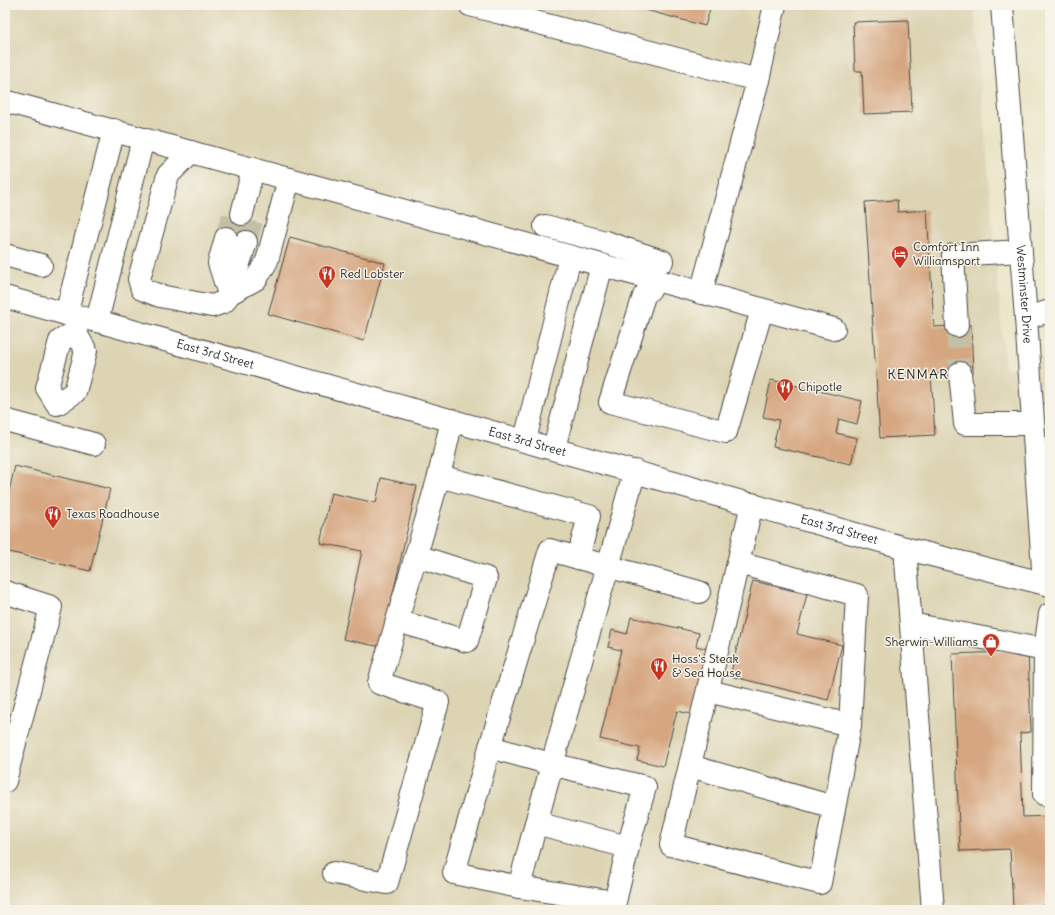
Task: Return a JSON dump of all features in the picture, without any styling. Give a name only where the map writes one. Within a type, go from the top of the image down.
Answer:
[{"type":"main road","points":[[470,5],[758,80]]},
{"type":"main road","points":[[701,293],[758,80],[775,5]]},
{"type":"main road","name":"Westminster Drive","points":[[1002,5],[1033,424],[1043,474],[1047,584]]},
{"type":"main road","points":[[5,101],[191,152],[251,176],[289,179],[602,265],[659,271]]},
{"type":"main road","points":[[79,321],[114,130]]},
{"type":"main road","points":[[50,432],[58,404],[47,388],[60,341],[79,321],[113,260],[143,138]]},
{"type":"main road","points":[[191,152],[168,175],[139,279],[142,289],[160,296],[212,306],[224,302],[229,294],[235,239]]},
{"type":"main road","points":[[243,214],[237,199],[251,176]]},
{"type":"main road","points":[[229,294],[256,279],[267,261],[289,179]]},
{"type":"main road","points":[[545,226],[605,242],[701,293],[834,329]]},
{"type":"main road","points":[[957,326],[953,255],[1021,251]]},
{"type":"main road","points":[[5,255],[41,265]]},
{"type":"main road","points":[[525,440],[570,257]]},
{"type":"main road","points":[[113,260],[142,268]]},
{"type":"main road","points":[[554,448],[602,265]]},
{"type":"main road","points":[[659,271],[644,296],[610,402],[726,432],[762,310]]},
{"type":"main road","name":"East 3rd Street","points":[[5,297],[79,321],[525,440],[905,548],[1047,584]]},
{"type":"main road","points":[[1026,318],[1050,311]]},
{"type":"main road","points":[[960,373],[965,424],[1033,424]]},
{"type":"main road","points":[[5,420],[94,444]]},
{"type":"main road","points":[[334,873],[387,883],[438,702],[379,683],[417,556],[439,476],[452,420]]},
{"type":"main road","points":[[518,887],[551,764],[635,471]]},
{"type":"main road","points":[[439,476],[589,516],[578,558]]},
{"type":"main road","points":[[738,563],[857,595],[850,725],[820,883],[671,845],[752,504]]},
{"type":"main road","points":[[905,548],[934,910]]},
{"type":"main road","points":[[490,747],[551,764],[645,787],[628,847],[615,902],[518,887],[454,873],[490,747],[550,550],[699,592]]},
{"type":"main road","points":[[398,621],[467,641],[486,578],[417,556]]},
{"type":"main road","points":[[5,592],[51,607],[5,781]]},
{"type":"main road","points":[[1050,614],[1044,794],[1050,794]]},
{"type":"main road","points":[[911,624],[1048,653]]},
{"type":"main road","points":[[708,691],[850,725]]},
{"type":"main road","points":[[690,766],[834,807]]},
{"type":"main road","points":[[536,823],[628,847]]},
{"type":"shaded area","points":[[5,5],[974,5],[1005,369],[1050,354],[1050,910],[5,910]]},
{"type":"building","points":[[627,5],[711,5],[705,26]]},
{"type":"building","points":[[908,20],[912,112],[864,114],[862,71],[855,71],[853,22]]},
{"type":"building","name":"Comfort Inn Williamsport","points":[[897,200],[898,212],[927,210],[934,327],[971,325],[973,372],[931,374],[935,435],[880,438],[865,202]]},
{"type":"building","name":"Red Lobster","points":[[290,237],[385,263],[364,341],[268,314]]},
{"type":"building","points":[[771,380],[862,401],[857,424],[839,419],[836,433],[857,438],[851,464],[773,447],[779,420],[763,417]]},
{"type":"building","name":"Texas Roadhouse","points":[[15,466],[110,489],[90,571],[5,551],[5,508]]},
{"type":"building","points":[[381,478],[417,486],[381,647],[343,639],[362,551],[320,543],[331,493],[376,503]]},
{"type":"building","points":[[753,581],[807,594],[797,634],[842,645],[828,700],[730,676]]},
{"type":"building","name":"Hoss's Steak & Sea House","points":[[631,617],[699,633],[696,646],[712,650],[696,715],[677,711],[663,766],[637,760],[640,748],[600,739],[621,650],[608,647],[612,630],[627,634]]},
{"type":"building","points":[[1028,651],[1031,732],[1020,733],[1023,817],[1050,816],[1050,905],[1013,907],[1010,849],[960,851],[952,654]]},
{"type":"tunnel","points":[[226,238],[234,212]]},
{"type":"tunnel","points":[[246,242],[253,217]]},
{"type":"tunnel","points":[[957,326],[960,373]]},
{"type":"place","name":"Comfort Inn Williamsport","points":[[900,269]]},
{"type":"place","name":"Red Lobster","points":[[327,289]]},
{"type":"place","name":"Chipotle","points":[[785,402]]},
{"type":"place","name":"Texas Roadhouse","points":[[53,529]]},
{"type":"place","name":"Sherwin-Williams","points":[[991,657]]},
{"type":"place","name":"Hoss's Steak & Sea House","points":[[659,681]]},
{"type":"district","name":"KENMAR","points":[[918,374]]}]
